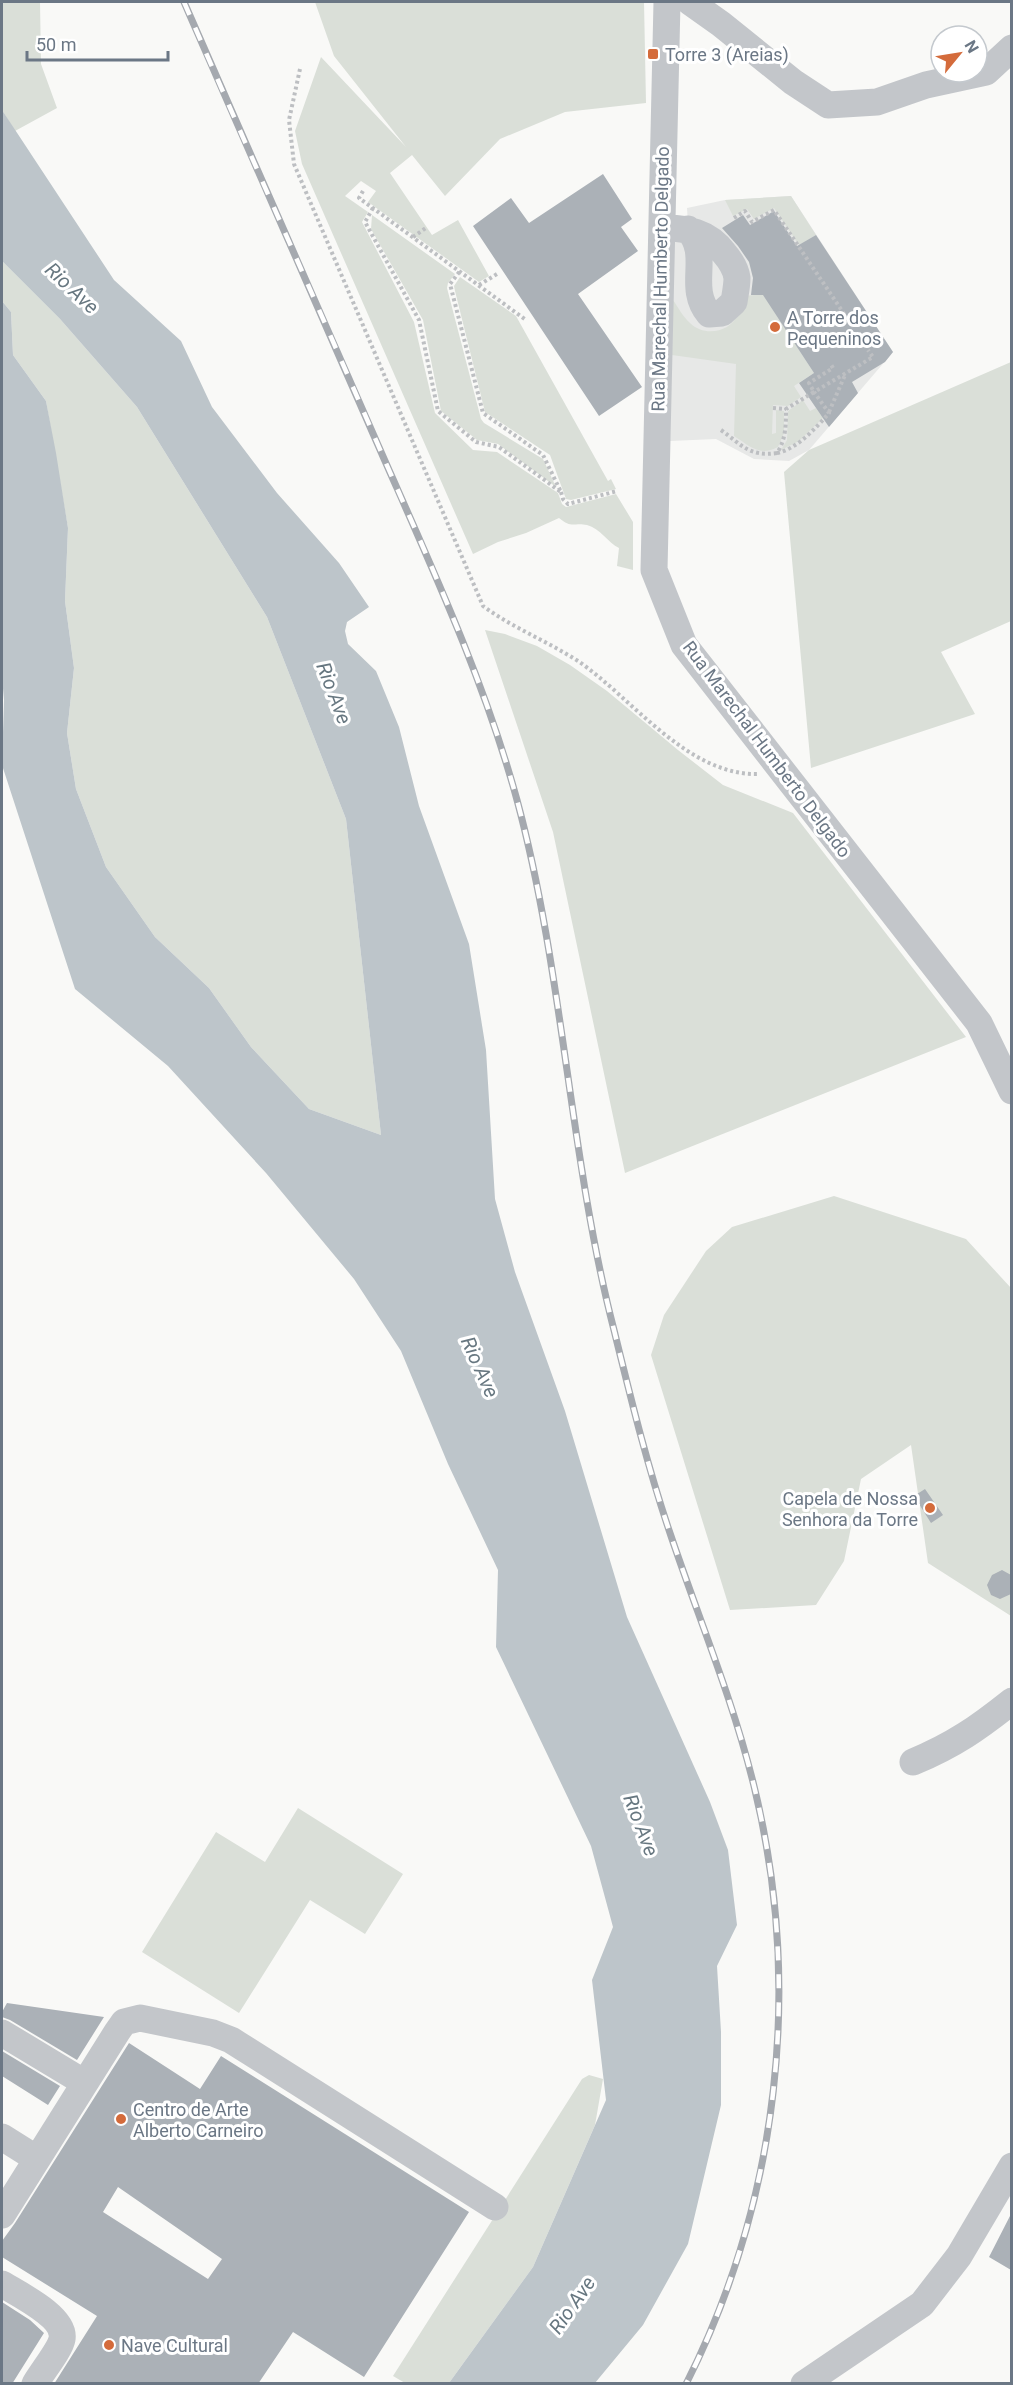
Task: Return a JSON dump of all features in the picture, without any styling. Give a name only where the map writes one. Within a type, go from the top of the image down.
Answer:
[{"type":"street","name":"Rua Marechal Humberto Delgado","points":[[667,2],[675,228],[654,570],[684,645],[979,1023],[1011,1091]]},
{"type":"street","points":[[690,2],[721,24],[792,82],[828,105],[877,102],[926,85],[986,72],[1011,48]]},
{"type":"street","points":[[913,1762],[946,1748],[983,1724],[1011,1701]]},
{"type":"street","points":[[2,2215],[124,2022],[140,2018],[213,2033],[231,2040],[495,2207]]},
{"type":"street","points":[[2,2033],[85,2084]]},
{"type":"street","points":[[2,2137],[37,2159]]},
{"type":"street","points":[[804,2384],[922,2304],[958,2256],[1011,2166]]},
{"type":"street","points":[[2,2284],[53,2317],[62,2328],[62,2340],[35,2384]]},
{"type":"path","points":[[300,69],[289,120],[294,164],[483,606],[506,623],[577,661],[700,760],[731,771],[756,774],[774,761]]},
{"type":"path","points":[[363,191],[359,198],[526,320]]},
{"type":"path","points":[[373,208],[365,222],[419,320],[438,411],[476,442],[499,447],[561,492]]},
{"type":"path","points":[[734,218],[745,211],[752,222],[774,210],[853,327]]},
{"type":"path","points":[[413,237],[427,227]]},
{"type":"path","points":[[460,271],[450,284],[483,413],[543,455],[563,499],[568,504],[617,491]]},
{"type":"path","points":[[480,285],[497,274]]},
{"type":"path","points":[[773,408],[786,409],[846,374],[873,357],[867,350]]},
{"type":"path","points":[[829,413],[809,384],[833,368],[830,363]]},
{"type":"path","points":[[721,430],[747,451],[763,455],[777,453],[802,440],[829,413],[846,374]]},
{"type":"path","points":[[777,453],[785,434],[786,409]]},
{"type":"shaded area","points":[[2,2],[40,2],[41,64],[57,108],[15,131],[2,110]]},
{"type":"shaded area","points":[[315,2],[644,2],[646,103],[565,112],[500,139],[445,196],[412,155],[390,173],[432,235],[458,220],[489,276],[479,282],[368,202],[376,191],[361,181],[345,196],[368,212],[362,222],[414,322],[435,413],[473,450],[497,452],[558,493],[562,504],[566,507],[616,494],[633,522],[633,570],[617,566],[619,548],[596,529],[583,524],[570,524],[559,518],[473,554],[302,164],[295,131],[321,57],[406,147],[334,56]]},
{"type":"shaded area","name":"A Torre dos Pequeninos","points":[[791,196],[893,352],[809,450],[789,461],[754,459],[716,439],[670,441],[674,243],[676,239],[689,241],[687,208],[725,200]]},
{"type":"shaded area","points":[[791,196],[816,235],[799,245],[774,208],[754,219],[747,209],[733,216],[725,200]]},
{"type":"shaded area","points":[[372,215],[455,274],[447,288],[481,419],[543,459],[556,487],[498,444],[477,440],[441,411],[423,320],[371,229]]},
{"type":"shaded area","points":[[2,261],[60,319],[137,407],[267,617],[346,819],[381,1135],[309,1109],[251,1047],[209,988],[155,937],[106,867],[76,789],[67,733],[74,668],[65,601],[68,528],[46,401],[13,355],[11,312],[2,301]]},
{"type":"shaded area","points":[[460,277],[516,316],[608,481],[611,479],[616,489],[571,500],[566,499],[550,455],[485,412],[454,286]]},
{"type":"shaded area","points":[[755,282],[814,373],[794,386],[801,397],[788,406],[773,405],[772,434],[776,433],[776,410],[784,411],[784,433],[778,447],[765,451],[750,447],[734,436],[736,364],[672,355],[673,300],[690,323],[702,330],[716,331],[723,329],[734,320],[740,310],[743,296],[755,295]]},
{"type":"shaded area","points":[[1011,362],[1011,621],[941,652],[975,714],[811,768],[784,472],[809,450]]},
{"type":"shaded area","points":[[803,400],[810,411],[816,408],[823,418],[799,441],[781,450],[787,440],[788,411]]},
{"type":"shaded area","points":[[485,630],[505,634],[537,646],[570,665],[607,691],[723,785],[793,813],[966,1037],[625,1173],[553,832]]},
{"type":"shaded area","points":[[834,1196],[966,1239],[1011,1288],[1011,1616],[928,1563],[911,1445],[861,1479],[844,1561],[816,1605],[730,1610],[651,1355],[664,1315],[706,1251],[732,1227]]},
{"type":"shaded area","points":[[298,1808],[403,1874],[365,1934],[310,1900],[239,2013],[142,1952],[216,1832],[265,1862]]},
{"type":"shaded area","points":[[589,2075],[603,2079],[595,2125],[533,2267],[449,2383],[405,2383],[393,2376],[582,2079]]},
{"type":"water","name":"Rio Ave","points":[[2,110],[114,280],[181,341],[212,407],[277,493],[339,563],[369,607],[347,622],[345,631],[348,644],[376,671],[399,727],[419,806],[469,944],[486,1050],[495,1199],[515,1272],[565,1411],[627,1617],[710,1802],[728,1850],[737,1925],[717,1966],[721,2032],[721,2105],[688,2244],[643,2325],[595,2383],[449,2383],[533,2267],[606,2100],[592,1980],[613,1927],[591,1846],[496,1647],[498,1570],[448,1464],[401,1351],[354,1279],[266,1173],[168,1066],[75,989],[2,765],[4,700],[2,677],[2,301],[11,312],[13,355],[46,401],[56,453],[68,528],[65,601],[74,668],[67,733],[76,789],[106,867],[155,937],[209,988],[251,1047],[309,1109],[381,1135],[346,819],[267,617],[137,407],[60,319],[2,261]]},
{"type":"building","points":[[603,174],[632,219],[621,227],[638,251],[578,294],[642,387],[599,416],[473,226],[511,198],[529,223]]},
{"type":"building","points":[[774,211],[797,246],[816,235],[893,352],[885,362],[852,382],[858,393],[829,427],[799,383],[814,373],[763,295],[751,295],[753,278],[749,262],[722,228],[743,215],[750,225]]},
{"type":"building","name":"Capela de Nossa Senhora da Torre","points":[[925,1489],[943,1515],[931,1523],[914,1496]]},
{"type":"building","points":[[1002,1570],[1011,1575],[1011,1594],[1000,1599],[991,1595],[987,1585],[992,1575]]},
{"type":"building","points":[[7,2003],[104,2017],[77,2060],[2,2017]]},
{"type":"building","points":[[129,2043],[200,2089],[221,2056],[469,2212],[364,2377],[293,2332],[258,2384],[54,2384],[97,2316],[2,2257],[2,2241]],"holes":[[[118,2187],[222,2259],[208,2279],[103,2212]]]},
{"type":"building","points":[[2,2051],[60,2086],[48,2105],[2,2076]]},
{"type":"building","points":[[1011,2214],[1011,2270],[989,2257]]},
{"type":"building","points":[[2,2302],[30,2320],[44,2333],[12,2384],[2,2384]]},
{"type":"railway","points":[[184,2],[440,586],[490,713],[504,756],[533,866],[546,932],[586,1198],[614,1330],[655,1485],[726,1691],[754,1786],[769,1862],[777,1938],[779,2015],[773,2091],[761,2167],[743,2241],[718,2314],[686,2384]]},
{"type":"place","name":"Torre 3 (Areias)","points":[[653,54]]},
{"type":"place","name":"A Torre dos Pequeninos","points":[[775,327]]},
{"type":"place","name":"Capela de Nossa Senhora da Torre","points":[[930,1508]]},
{"type":"place","name":"Centro de Arte Alberto Carneiro","points":[[121,2119]]},
{"type":"place","name":"Nave Cultural","points":[[109,2345]]}]
